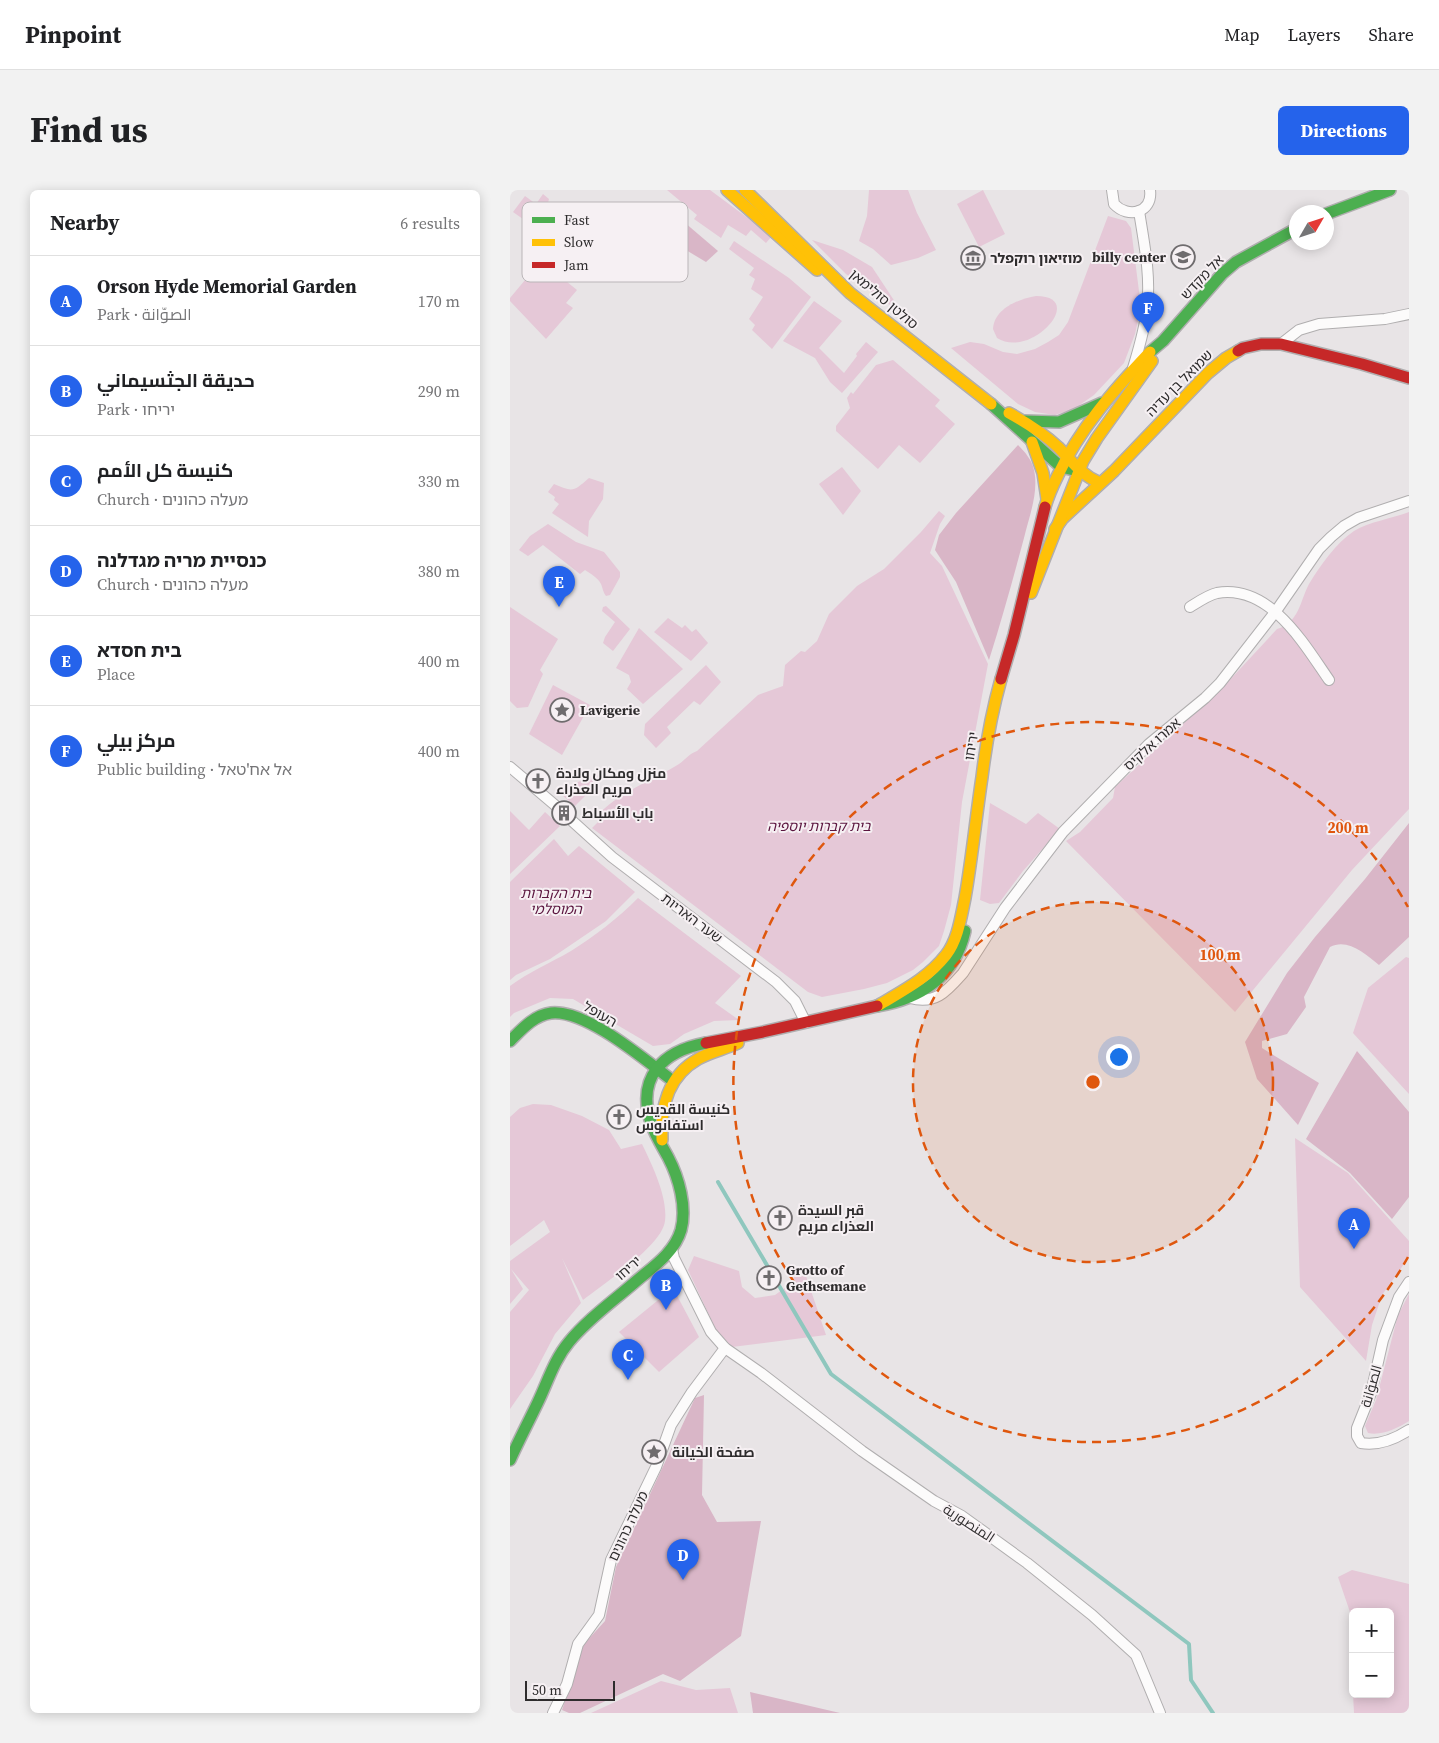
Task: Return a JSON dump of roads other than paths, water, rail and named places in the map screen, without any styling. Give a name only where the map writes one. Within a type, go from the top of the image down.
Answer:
[{"type":"main road","points":[[728,190],[797,254],[850,293]]},
{"type":"main road","name":"סולטן סולימאן","points":[[745,190],[850,293],[988,402],[1061,467],[1078,471]]},
{"type":"main road","points":[[1334,211],[1390,190]]},
{"type":"main road","name":"אל מקדש","points":[[1067,456],[1105,401],[1158,344],[1163,341],[1222,274],[1252,252],[1289,233]]},
{"type":"main road","name":"אל מקדש","points":[[1078,471],[1097,438],[1160,350],[1163,341]]},
{"type":"main road","name":"שמואל בן עדיה","points":[[1055,528],[1063,518],[1114,471],[1180,400],[1226,358],[1243,348],[1261,344],[1281,344],[1409,378]]},
{"type":"main road","points":[[1025,421],[1059,422],[1105,401]]},
{"type":"main road","name":"סולטן סולימאן","points":[[988,402],[1025,421],[1067,456],[1078,471]]},
{"type":"main road","points":[[1030,438],[1041,464],[1048,499]]},
{"type":"main road","name":"יריחו","points":[[879,1005],[927,976],[947,954],[955,939],[961,918],[988,736],[997,694],[1014,635],[1048,499],[1067,456]]},
{"type":"main road","points":[[1078,471],[1100,483]]},
{"type":"main road","name":"יריחו","points":[[1014,635],[1078,471]]},
{"type":"main road","name":"יריחו","points":[[510,1460],[542,1393],[551,1368],[561,1352],[588,1322],[672,1249],[681,1230],[682,1206],[677,1181],[664,1149],[654,1132],[648,1111],[647,1093],[656,1069],[668,1057],[684,1048],[806,1023],[910,998],[934,982],[959,952],[964,937],[971,898],[972,881],[970,865]]},
{"type":"main road","name":"העופל","points":[[510,1041],[525,1026],[539,1016],[553,1012],[566,1013],[581,1018],[601,1030],[673,1081]]},
{"type":"main road","name":"יריחו","points":[[664,1149],[661,1133],[662,1114],[668,1091],[673,1081],[689,1064],[724,1050],[757,1033]]},
{"type":"street","points":[[1112,190],[1112,199],[1119,209],[1132,213],[1139,211],[1149,202],[1150,190]]},
{"type":"street","points":[[1121,406],[1142,338],[1147,307],[1148,285],[1139,211]]},
{"type":"street","points":[[1281,344],[1299,330],[1319,324],[1386,319],[1409,314]]},
{"type":"street","name":"אמרו אלקיס","points":[[910,998],[922,1001],[933,1000],[957,981],[1006,908],[1063,832],[1149,744],[1205,698],[1220,683],[1276,611],[1319,549],[1331,537],[1344,526],[1358,518],[1409,501]]},
{"type":"street","points":[[1190,607],[1216,593],[1234,593],[1254,598],[1276,611],[1295,631],[1329,680]]},
{"type":"street","points":[[510,768],[556,806]]},
{"type":"street","name":"שער האריות","points":[[570,819],[612,857],[776,982],[795,1001],[806,1023]]},
{"type":"street","name":"المنصورية","points":[[672,1249],[674,1258],[711,1332],[725,1348],[862,1451],[934,1500],[962,1516],[1092,1615],[1136,1655],[1160,1713]]},
{"type":"street","name":"الصوّانة","points":[[1409,1282],[1399,1297],[1383,1340],[1371,1393],[1357,1428],[1357,1436],[1361,1443],[1369,1444],[1382,1442],[1409,1430]]},
{"type":"street","name":"מעלה כהונים","points":[[553,1713],[567,1684],[578,1644],[599,1614],[610,1560],[656,1467],[671,1425],[692,1392],[725,1348]]},
{"type":"waterway","points":[[718,1182],[831,1374],[1189,1644],[1191,1680],[1213,1713]]},
{"type":"tunnel","points":[[556,806],[570,819]]},
{"type":"place","name":"billy center","points":[[1183,257]]},
{"type":"place","name":"מוזיאון רוקפלר","points":[[973,258]]},
{"type":"place","name":"مركز بيلي","points":[[1148,333]]},
{"type":"place","name":"בית חסדא","points":[[559,607]]},
{"type":"place","name":"Lavigerie","points":[[562,710]]},
{"type":"place","name":"منزل ومكان ولادة مريم العذراء","points":[[538,781]]},
{"type":"place","name":"باب الأسباط","points":[[564,813]]},
{"type":"place","name":"كنيسة القديس استفانوس","points":[[619,1117]]},
{"type":"place","name":"قبر السيدة العذراء مريم","points":[[780,1218]]},
{"type":"place","name":"Orson Hyde Memorial Garden","points":[[1354,1249]]},
{"type":"place","name":"Grotto of Gethsemane","points":[[769,1278]]},
{"type":"place","name":"حديقة الجثسيماني","points":[[666,1310]]},
{"type":"place","name":"كنيسة كل الأمم","points":[[628,1380]]},
{"type":"place","name":"صفحة الخيانة","points":[[654,1452]]},
{"type":"place","name":"כנסיית מריה מגדלנה","points":[[683,1580]]},
{"type":"park label","name":"בית קברות יוספיה","points":[[819,826]]},
{"type":"park label","name":"בית הקברות המוסלמי","points":[[556,902]]}]
